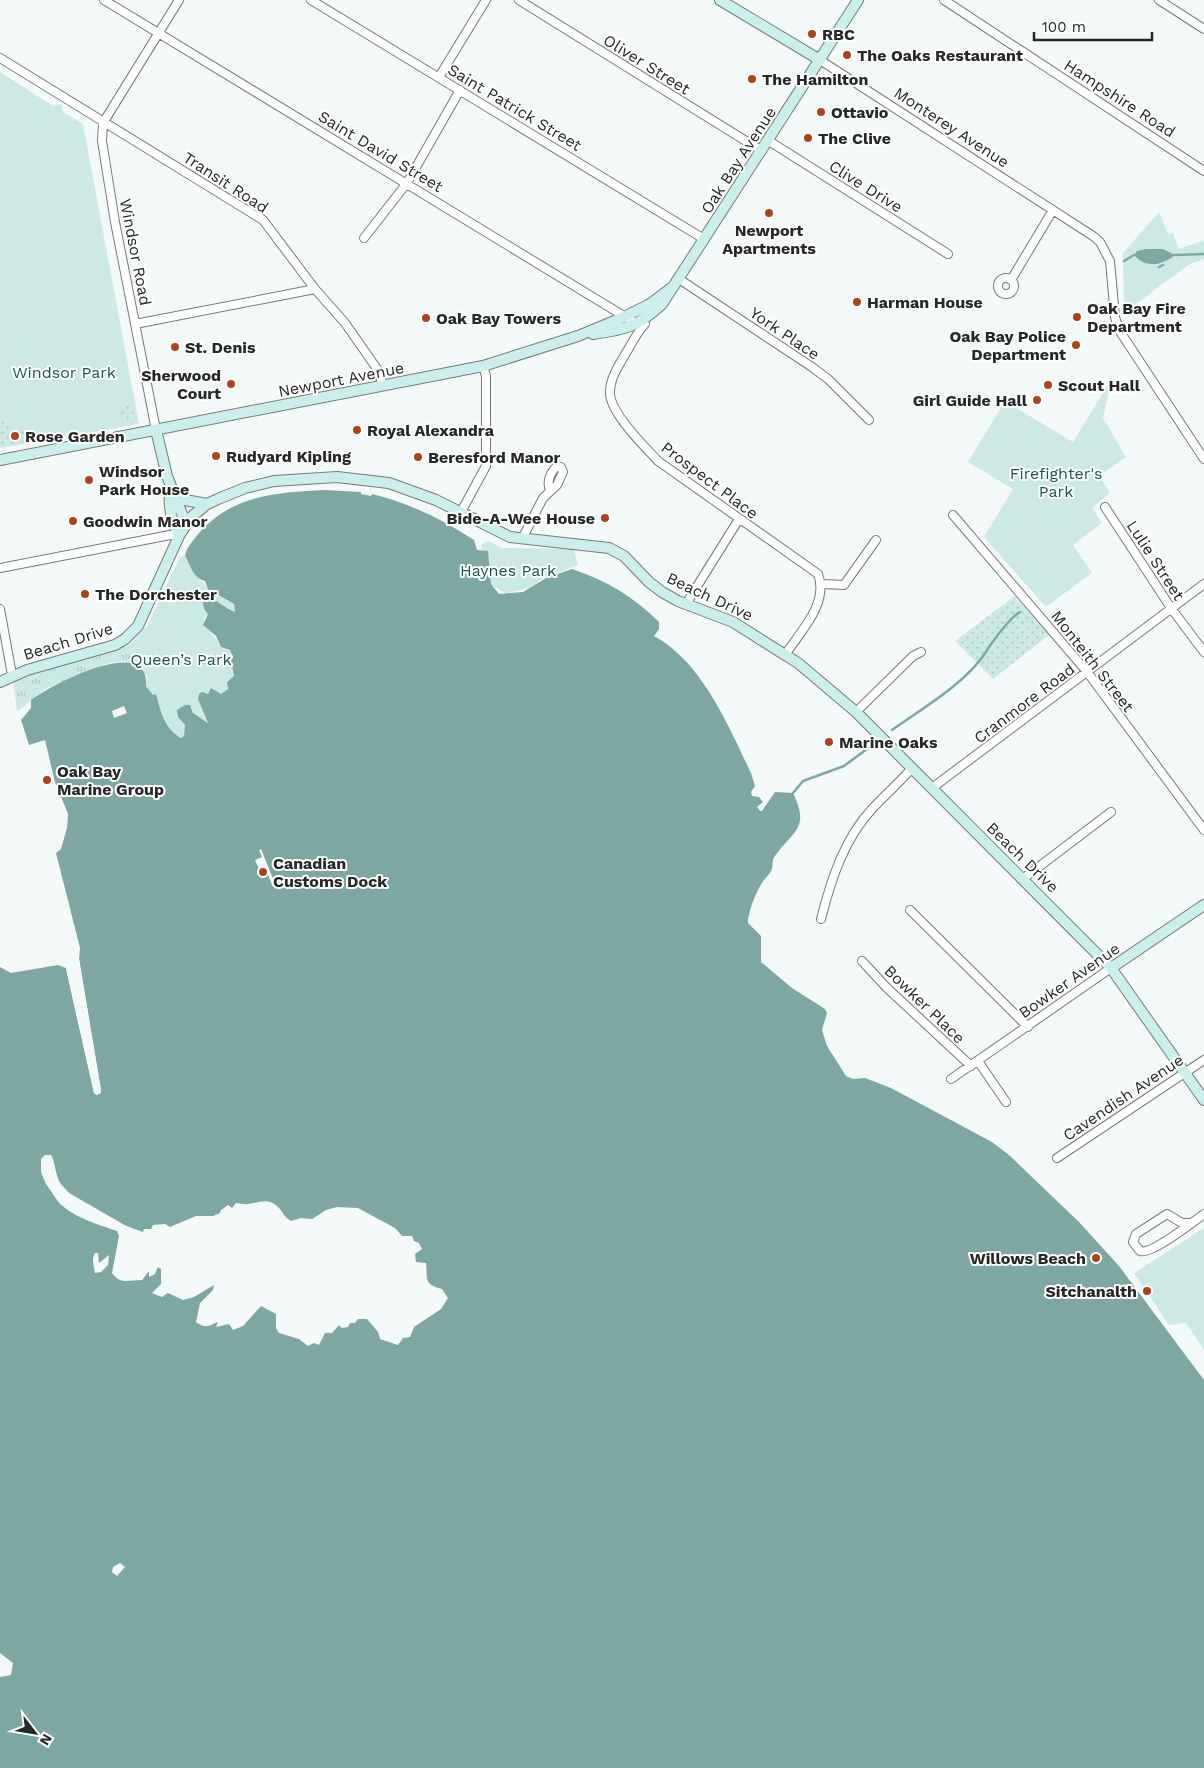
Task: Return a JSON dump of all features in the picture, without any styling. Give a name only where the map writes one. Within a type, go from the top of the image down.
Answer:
[{"type":"main road","name":"Monterey Avenue","points":[[720,0],[820,60]]},
{"type":"main road","name":"Oak Bay Avenue","points":[[639,326],[662,304],[858,0]]},
{"type":"main road","name":"Newport Avenue","points":[[0,460],[484,366],[578,336],[624,317],[650,304],[676,282]]},
{"type":"main road","points":[[578,336],[639,326]]},
{"type":"main road","name":"Windsor Road","points":[[156,430],[170,487],[186,524]]},
{"type":"main road","name":"Beach Drive","points":[[0,682],[12,675],[107,648],[125,639],[138,626],[186,524],[207,504],[258,484],[337,477],[389,483],[422,494],[461,512],[501,534],[522,539],[609,548],[624,556],[649,582],[662,592],[686,604],[733,622],[785,654],[827,686],[856,712],[1112,968],[1204,1100]]},
{"type":"main road","points":[[170,487],[185,500],[207,504]]},
{"type":"main road","points":[[170,487],[168,500],[172,522],[179,536]]},
{"type":"main road","name":"Bowker Avenue","points":[[1112,968],[1204,906]]},
{"type":"street","name":"Saint David Street","points":[[104,0],[639,326]]},
{"type":"street","points":[[103,123],[179,0]]},
{"type":"street","name":"Saint Patrick Street","points":[[311,0],[704,239]]},
{"type":"street","points":[[439,77],[486,0]]},
{"type":"street","name":"Oliver Street","points":[[519,0],[762,151]]},
{"type":"street","name":"Hampshire Road","points":[[944,0],[1204,171]]},
{"type":"street","points":[[1159,0],[1204,29]]},
{"type":"street","name":"Transit Road","points":[[0,58],[262,220],[315,289],[345,323],[380,373],[382,386]]},
{"type":"street","name":"Monterey Avenue","points":[[820,60],[1092,236],[1107,254],[1112,270],[1115,317],[1119,330],[1204,459]]},
{"type":"street","points":[[364,238],[407,183],[460,90]]},
{"type":"street","name":"Windsor Road","points":[[103,123],[102,141],[109,188],[156,430]]},
{"type":"street","name":"Clive Drive","points":[[769,140],[948,254]]},
{"type":"street","points":[[1011,280],[1053,210]]},
{"type":"street","name":"York Place","points":[[676,282],[812,368],[834,385],[869,420]]},
{"type":"street","points":[[135,324],[315,289]]},
{"type":"street","name":"Prospect Place","points":[[639,326],[611,384],[610,399],[637,439],[658,460],[739,519],[811,567],[818,574],[822,584]]},
{"type":"street","points":[[461,512],[486,466],[486,376],[484,366]]},
{"type":"street","points":[[522,539],[550,490]]},
{"type":"street","name":"Lulie Street","points":[[1105,507],[1171,608],[1204,652]]},
{"type":"street","name":"Monteith Street","points":[[954,515],[1088,673],[1204,830]]},
{"type":"street","points":[[686,604],[739,519]]},
{"type":"street","points":[[0,568],[170,535],[179,536]]},
{"type":"street","points":[[785,654],[819,601],[822,584],[844,585],[876,540]]},
{"type":"street","name":"Cranmore Road","points":[[932,788],[1088,673],[1204,584]]},
{"type":"street","points":[[0,609],[12,675]]},
{"type":"street","points":[[856,712],[913,656],[921,652]]},
{"type":"street","points":[[821,919],[828,890],[852,834],[871,809],[912,768]]},
{"type":"street","points":[[1024,878],[1111,812]]},
{"type":"street","points":[[910,910],[1028,1027]]},
{"type":"street","name":"Bowker Place","points":[[862,961],[887,988],[975,1063],[1006,1102]]},
{"type":"street","name":"Bowker Avenue","points":[[951,1079],[1112,968]]},
{"type":"street","name":"Cavendish Avenue","points":[[1057,1158],[1204,1060]]},
{"type":"street","points":[[1191,1223],[1178,1222],[1166,1214],[1134,1235],[1133,1242],[1140,1251],[1145,1252],[1191,1223],[1204,1214]]},
{"type":"green space","name":"Windsor Park","points":[[0,72],[53,106],[61,104],[63,112],[83,124],[139,424],[0,448]]},
{"type":"green space","points":[[1159,212],[1168,234],[1173,233],[1179,249],[1204,240],[1204,259],[1188,265],[1124,313],[1123,253]]},
{"type":"green space","name":"Firefighter's Park","points":[[1112,378],[1103,418],[1126,457],[1099,476],[1110,493],[1092,508],[1102,523],[1073,545],[1092,573],[1046,607],[984,537],[1013,489],[968,462],[1005,401],[1073,442]]},
{"type":"green space","points":[[128,406],[134,409],[137,415],[134,421],[128,424],[122,421],[119,415],[122,409]]},
{"type":"green space","name":"Rose Garden","points":[[0,420],[17,429],[30,432],[32,441],[0,447]]},
{"type":"green space","name":"Haynes Park","points":[[488,541],[503,548],[574,549],[578,565],[543,578],[529,588],[506,593],[487,583],[486,559],[481,545]]},
{"type":"green space","name":"Queen’s Park","points":[[185,555],[189,564],[204,584],[234,604],[235,612],[205,595],[208,614],[204,619],[205,623],[221,647],[230,650],[233,657],[231,661],[234,676],[227,682],[228,689],[221,694],[212,693],[198,699],[208,723],[193,713],[192,707],[178,717],[185,725],[184,736],[181,738],[167,725],[156,694],[153,695],[146,686],[147,677],[129,645],[147,626],[180,557]]},
{"type":"green space","points":[[1015,596],[1049,635],[993,679],[955,641]]},
{"type":"green space","points":[[129,645],[141,668],[137,664],[122,661],[109,663],[45,689],[17,712],[13,679]]},
{"type":"green space","points":[[1204,1228],[1204,1350],[1186,1323],[1169,1325],[1134,1273]]},
{"type":"shaded area","points":[[1163,249],[1175,255],[1160,263],[1149,264],[1134,255],[1137,251]]},
{"type":"shaded area","points":[[325,490],[361,492],[361,494],[371,496],[372,494],[412,507],[450,525],[474,540],[477,550],[488,551],[491,584],[499,594],[523,592],[546,578],[572,569],[596,578],[619,590],[659,622],[659,629],[654,636],[671,647],[700,678],[723,715],[751,773],[755,786],[751,792],[752,796],[759,797],[763,802],[757,807],[760,811],[762,811],[775,792],[793,793],[798,805],[800,821],[798,828],[774,858],[772,869],[757,892],[748,918],[748,923],[761,936],[761,962],[792,988],[825,1009],[827,1013],[822,1030],[827,1046],[846,1076],[853,1079],[865,1078],[891,1088],[992,1142],[1009,1155],[1079,1222],[1119,1266],[1204,1380],[1204,1768],[0,1768],[0,1677],[11,1675],[13,1663],[0,1653],[0,967],[11,973],[58,965],[66,968],[94,1093],[97,1095],[101,1090],[79,959],[80,948],[56,853],[61,849],[67,828],[68,814],[55,782],[45,740],[29,745],[21,720],[31,708],[31,700],[57,684],[97,668],[116,663],[132,663],[143,671],[146,686],[153,695],[156,694],[167,724],[175,734],[181,738],[184,736],[185,725],[178,717],[177,710],[185,705],[190,705],[193,713],[208,723],[198,699],[199,694],[202,692],[208,694],[211,688],[221,694],[228,689],[227,682],[234,676],[231,661],[233,657],[230,650],[221,647],[216,636],[203,625],[208,614],[203,605],[205,595],[235,612],[234,604],[208,589],[205,581],[195,574],[185,555],[187,549],[201,531],[215,518],[247,501],[284,493]],"holes":[[[51,1155],[59,1181],[74,1198],[109,1218],[143,1232],[144,1229],[151,1229],[153,1225],[165,1224],[170,1227],[196,1216],[213,1216],[220,1213],[228,1205],[232,1208],[236,1203],[271,1202],[291,1221],[301,1218],[312,1219],[326,1210],[337,1207],[358,1208],[395,1228],[402,1236],[412,1236],[422,1249],[415,1254],[416,1262],[426,1263],[429,1283],[442,1289],[448,1298],[441,1309],[414,1327],[410,1337],[403,1338],[398,1345],[380,1339],[378,1332],[367,1319],[358,1319],[355,1323],[350,1323],[348,1327],[342,1328],[339,1325],[332,1333],[325,1333],[319,1345],[314,1343],[308,1346],[299,1339],[279,1333],[276,1328],[276,1314],[261,1306],[243,1326],[233,1330],[229,1324],[216,1327],[218,1322],[202,1326],[196,1322],[200,1303],[213,1290],[214,1285],[194,1297],[183,1300],[168,1293],[162,1297],[152,1293],[161,1284],[161,1269],[158,1267],[155,1274],[149,1277],[149,1271],[142,1280],[126,1281],[115,1277],[112,1273],[119,1236],[117,1231],[75,1215],[57,1200],[45,1176],[41,1159]],[[95,1253],[98,1253],[99,1263],[109,1255],[108,1265],[101,1272],[95,1273],[93,1258]],[[120,1563],[125,1567],[117,1576],[112,1572],[113,1567]]]},
{"type":"pier","points":[[124,706],[127,713],[114,718],[112,711]]},
{"type":"pier","points":[[261,849],[275,884],[272,885],[267,872],[261,874],[255,860],[262,857],[259,850]]},
{"type":"pier","points":[[79,959],[101,1090],[101,1093],[97,1095],[94,1093],[66,969],[68,967],[97,1092],[76,961]]},
{"type":"pier","points":[[45,1155],[51,1155],[59,1182],[69,1193],[128,1227],[125,1228],[91,1211],[68,1195],[57,1183],[50,1158],[46,1158],[44,1160],[44,1171],[48,1183],[61,1202],[74,1211],[119,1230],[94,1223],[60,1204],[46,1184],[41,1172],[41,1159]]},
{"type":"waterway","points":[[1175,255],[1204,254]]},
{"type":"waterway","points":[[1124,261],[1134,255]]},
{"type":"waterway","points":[[1159,267],[1163,265]]},
{"type":"waterway","points":[[892,730],[943,695],[967,675],[1007,624],[1020,612]]},
{"type":"waterway","points":[[793,793],[803,781],[844,766],[875,743]]},
{"type":"place","name":"RBC","points":[[812,34]]},
{"type":"place","name":"The Oaks Restaurant","points":[[847,55]]},
{"type":"place","name":"The Hamilton","points":[[752,79]]},
{"type":"place","name":"Ottavio","points":[[821,112]]},
{"type":"place","name":"The Clive","points":[[808,138]]},
{"type":"place","name":"Newport Apartments","points":[[769,213]]},
{"type":"place","name":"Harman House","points":[[857,302]]},
{"type":"place","name":"Oak Bay Fire Department","points":[[1077,317]]},
{"type":"place","name":"Oak Bay Towers","points":[[426,318]]},
{"type":"place","name":"Oak Bay Police Department","points":[[1076,345]]},
{"type":"place","name":"St. Denis","points":[[175,347]]},
{"type":"place","name":"Sherwood Court","points":[[231,384]]},
{"type":"place","name":"Scout Hall","points":[[1048,385]]},
{"type":"place","name":"Girl Guide Hall","points":[[1037,400]]},
{"type":"place","name":"Royal Alexandra","points":[[357,430]]},
{"type":"place","name":"Rose Garden","points":[[15,436]]},
{"type":"place","name":"Rudyard Kipling","points":[[216,456]]},
{"type":"place","name":"Beresford Manor","points":[[418,457]]},
{"type":"place","name":"Windsor Park House","points":[[89,480]]},
{"type":"place","name":"Bide-A-Wee House","points":[[605,518]]},
{"type":"place","name":"Goodwin Manor","points":[[73,521]]},
{"type":"place","name":"The Dorchester","points":[[85,594]]},
{"type":"place","name":"Marine Oaks","points":[[829,742]]},
{"type":"place","name":"Oak Bay Marine Group","points":[[47,780]]},
{"type":"place","name":"Canadian Customs Dock","points":[[263,872]]},
{"type":"place","name":"Willows Beach","points":[[1096,1258]]},
{"type":"place","name":"Sitchanalth","points":[[1147,1291]]}]
